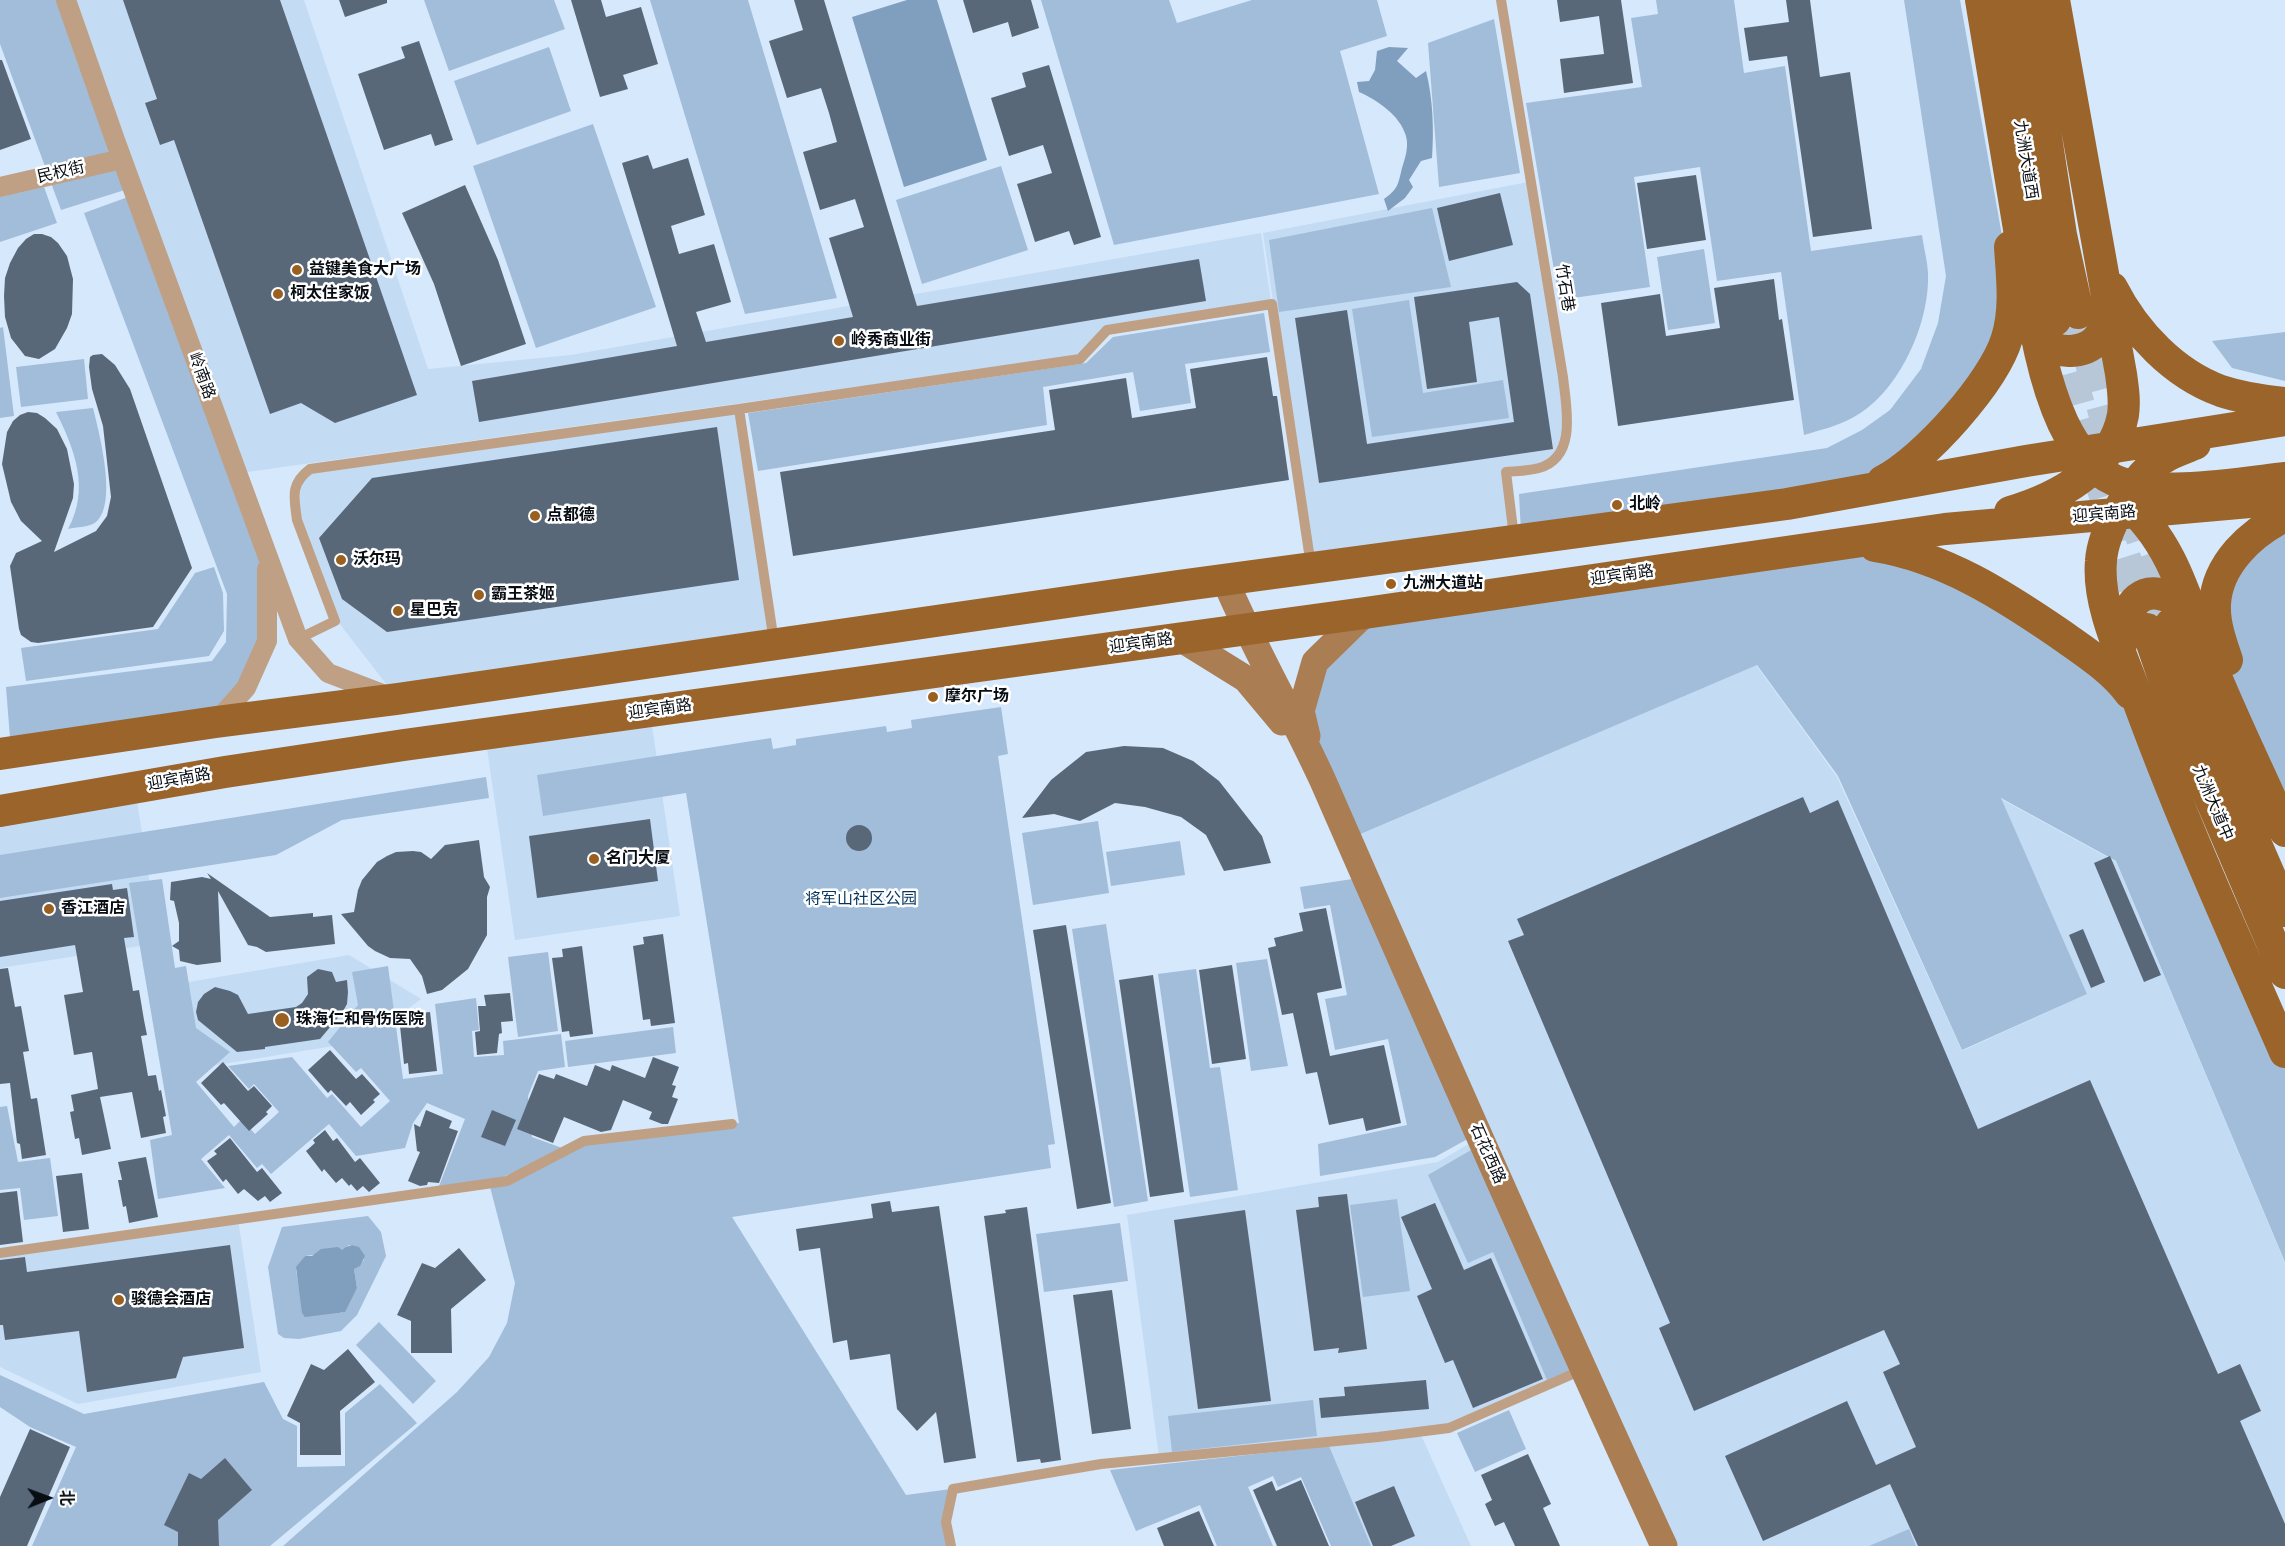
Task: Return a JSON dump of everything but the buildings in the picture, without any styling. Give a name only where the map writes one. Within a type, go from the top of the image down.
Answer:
[{"type":"main road","points":[[1969,0],[2022,319],[2039,380],[2060,425],[2094,459],[2128,504],[2162,542],[2173,565],[2169,621]]},
{"type":"main road","points":[[1982,0],[2034,318],[2048,380],[2070,435],[2083,455],[2096,469],[2115,480],[2128,484],[2194,488],[2285,478]]},
{"type":"main road","name":"九洲大道西","points":[[1998,0],[2039,246],[2066,317],[2061,235],[2025,0]]},
{"type":"main road","points":[[1945,529],[2039,503],[2059,494],[2094,459],[2120,424],[2124,396],[2054,0]]},
{"type":"main road","points":[[1870,488],[1892,476],[1922,453],[1992,372],[2008,337],[2013,296],[2010,247]]},
{"type":"main road","points":[[2102,268],[2133,323],[2174,364],[2220,391],[2243,398],[2285,403]]},
{"type":"main road","points":[[2022,319],[2044,344],[2055,349],[2078,351],[2091,346],[2100,336],[2106,321],[2108,300]]},
{"type":"main road","points":[[0,754],[1225,580],[1787,504],[2026,461],[2094,459],[2285,420]]},
{"type":"main road","points":[[2248,427],[2198,442],[2162,459],[2151,467],[2104,544],[2100,578],[2108,614],[2145,720],[2190,833],[2285,1052]]},
{"type":"main road","points":[[2128,504],[2163,500],[2189,506],[2285,499]]},
{"type":"main road","points":[[1787,504],[1795,551]]},
{"type":"main road","name":"迎宾南路","points":[[0,811],[225,772],[370,750],[1365,613],[2128,504]]},
{"type":"main road","points":[[2281,822],[2225,654],[2217,626],[2215,605],[2218,584],[2236,553],[2255,536],[2285,516]]},
{"type":"main road","points":[[1854,542],[1924,557],[1951,568],[2031,615],[2105,666],[2133,697],[2145,720]]},
{"type":"main road","points":[[1225,580],[1246,629],[1313,760]]},
{"type":"main road","points":[[2120,651],[2125,615],[2132,604],[2139,597],[2158,594],[2168,596],[2169,621],[2215,674],[2281,822]]},
{"type":"main road","points":[[1313,760],[1301,711],[1315,662],[1365,613]]},
{"type":"main road","name":"九洲大道中","points":[[2169,621],[2239,805],[2285,911]]},
{"type":"main road","name":"九洲大道中","points":[[2169,621],[2184,736],[2285,973]]},
{"type":"main road","points":[[1180,638],[1246,680],[1313,760]]},
{"type":"main road","name":"石花西路","points":[[1313,760],[1582,1370],[1664,1546]]},
{"type":"street","name":"岭南路","points":[[66,0],[298,639],[328,673],[397,699]]},
{"type":"street","name":"民权街","points":[[0,187],[122,159]]},
{"type":"street","points":[[216,722],[246,688],[267,641],[267,557]]},
{"type":"lane","name":"竹石巷","points":[[1501,0],[1563,377],[1567,416],[1565,439],[1560,452],[1551,463],[1539,468],[1506,472],[1514,541]]},
{"type":"lane","points":[[298,639],[335,621],[297,520],[293,493],[299,477],[310,470],[1080,358],[1107,330],[1272,304],[1311,568]]},
{"type":"lane","points":[[739,408],[775,645]]},
{"type":"lane","points":[[0,1252],[507,1181],[584,1141],[732,1124]]},
{"type":"lane","points":[[951,1546],[946,1522],[953,1489],[1101,1464],[1449,1428],[1582,1370]]},
{"type":"shaded area","name":"益键美食大广场","points":[[71,0],[304,0],[428,369],[571,355],[1261,233],[1271,302],[1105,328],[1078,356],[240,473]]},
{"type":"shaded area","points":[[907,0],[937,0],[987,160],[904,187],[852,17]]},
{"type":"shaded area","points":[[1389,47],[1408,48],[1397,61],[1416,78],[1426,71],[1432,103],[1433,136],[1432,158],[1421,161],[1409,180],[1413,187],[1405,198],[1388,211],[1384,199],[1398,183],[1406,152],[1406,136],[1399,121],[1393,115],[1373,99],[1359,92],[1357,82],[1369,81],[1375,70],[1377,51]]},
{"type":"shaded area","points":[[1528,182],[1567,428],[1551,462],[1505,472],[1513,541],[1312,568],[1263,233]]},
{"type":"shaded area","points":[[738,410],[772,643],[397,698],[336,619],[299,519],[301,478],[310,472]]},
{"type":"shaded area","points":[[1756,665],[1837,777],[1962,1051],[2087,994],[2001,799],[2116,862],[2285,1263],[2285,1546],[1667,1546],[1352,838]]},
{"type":"shaded area","name":"名门大厦","points":[[650,712],[680,916],[515,940],[485,735]]},
{"type":"shaded area","points":[[135,788],[159,943],[0,968],[0,811]]},
{"type":"shaded area","name":"珠海仁和骨伤医院","points":[[349,955],[421,999],[364,1041],[180,1071],[165,986]]},
{"type":"shaded area","points":[[1479,1138],[1580,1369],[1448,1426],[1159,1457],[1127,1215],[1438,1162]]},
{"type":"shaded area","name":"骏德会酒店","points":[[238,1219],[261,1372],[78,1404],[0,1367],[0,1253]]},
{"type":"shaded area","points":[[352,1245],[359,1247],[365,1256],[360,1266],[354,1269],[357,1288],[345,1312],[305,1317],[302,1313],[296,1267],[305,1256],[312,1256],[321,1249],[338,1247],[342,1250]]},
{"type":"shaded area","points":[[1421,1435],[1471,1546],[1360,1546],[1316,1445]]},
{"type":"green space","points":[[0,0],[62,0],[128,189],[61,210],[0,44]]},
{"type":"green space","points":[[424,0],[554,0],[565,29],[449,71]]},
{"type":"green space","points":[[650,0],[748,0],[837,298],[745,314]]},
{"type":"green space","points":[[1041,0],[1169,0],[1177,23],[1252,0],[1377,0],[1387,36],[1340,51],[1379,194],[1114,245]]},
{"type":"green space","points":[[1656,0],[1734,0],[1744,73],[1785,66],[1811,251],[1922,235],[1928,281],[1922,319],[1915,339],[1896,377],[1883,394],[1847,421],[1804,435],[1781,272],[1717,281],[1700,167],[1634,177],[1650,287],[1559,300],[1526,103],[1642,87],[1631,18],[1658,14]]},
{"type":"green space","points":[[1904,0],[1960,0],[2004,247],[2004,287],[1990,358],[1931,434],[1867,482],[1521,533],[1519,494],[1827,448],[1862,430],[1890,410],[1921,369],[1938,323],[1946,276]]},
{"type":"green space","points":[[1494,19],[1520,173],[1439,187],[1428,43]]},
{"type":"green space","points":[[549,47],[571,111],[477,145],[454,81]]},
{"type":"green space","points":[[593,124],[656,307],[536,348],[473,166]]},
{"type":"green space","points":[[1001,166],[1028,250],[922,284],[896,200]]},
{"type":"green space","points":[[44,187],[57,223],[0,242],[0,197]]},
{"type":"green space","points":[[128,197],[260,559],[258,637],[251,659],[239,683],[212,716],[10,738],[6,687],[212,661],[226,642],[227,594],[84,213]]},
{"type":"green space","points":[[1432,208],[1451,287],[1279,312],[1269,240]]},
{"type":"green space","points":[[1704,249],[1715,323],[1668,330],[1657,257]]},
{"type":"green space","points":[[1409,300],[1423,393],[1503,380],[1509,418],[1372,437],[1352,309]]},
{"type":"green space","points":[[1264,313],[1270,352],[1185,364],[1191,403],[1140,411],[1133,372],[1043,387],[1047,425],[758,471],[748,413],[1086,363],[1113,337]]},
{"type":"green space","points":[[3,327],[14,416],[0,418],[0,328]]},
{"type":"green space","points":[[2285,332],[2285,381],[2232,368],[2212,341]]},
{"type":"green space","points":[[84,359],[88,399],[21,407],[16,367]]},
{"type":"green space","points":[[93,408],[105,467],[106,500],[96,522],[68,529],[75,514],[79,484],[74,455],[56,412]]},
{"type":"green space","points":[[2285,516],[2285,829],[2225,654],[2219,584]]},
{"type":"green space","points":[[1894,550],[2120,682],[2285,1052],[2285,1262],[2116,861],[2001,798],[2087,994],[1962,1050],[1838,776],[1757,665],[1349,839],[1302,711],[1315,663],[1366,615]]},
{"type":"green space","points":[[214,567],[223,593],[224,631],[209,656],[26,681],[21,648],[158,629],[195,573]]},
{"type":"green space","name":"将军山社区公园","points":[[1001,707],[1008,754],[998,756],[1055,1144],[1048,1145],[1051,1168],[732,1217],[906,1495],[951,1489],[949,1546],[283,1546],[457,1392],[489,1357],[507,1323],[515,1283],[489,1183],[585,1141],[739,1123],[686,793],[543,816],[537,775],[771,738],[773,749],[796,745],[796,739],[886,726],[887,732],[912,728],[911,720]]},
{"type":"green space","points":[[486,777],[489,798],[342,820],[276,855],[0,898],[0,855]]},
{"type":"green space","points":[[1098,821],[1109,893],[1033,905],[1022,833]]},
{"type":"green space","points":[[1180,841],[1185,875],[1111,886],[1106,852]]},
{"type":"green space","points":[[1359,878],[1473,1136],[1435,1157],[1320,1176],[1318,1144],[1407,1125],[1388,1039],[1335,1050],[1325,999],[1347,995],[1330,905],[1304,909],[1300,887]]},
{"type":"green space","points":[[162,879],[175,968],[186,966],[196,1028],[230,1052],[196,1082],[234,1127],[242,1119],[255,1134],[279,1112],[254,1084],[249,1089],[228,1066],[292,1057],[327,1098],[332,1094],[361,1127],[390,1101],[361,1068],[356,1072],[328,1042],[358,1005],[352,972],[388,966],[403,1079],[443,1074],[435,1004],[476,998],[479,1030],[472,1031],[474,1057],[504,1055],[503,1041],[561,1034],[565,1067],[538,1071],[528,1096],[532,1137],[562,1148],[506,1177],[439,1186],[465,1119],[427,1103],[413,1123],[405,1148],[356,1156],[329,1124],[271,1174],[262,1164],[257,1168],[229,1135],[201,1159],[225,1188],[158,1199],[150,1140],[172,1135],[129,883]]},
{"type":"green space","points":[[1106,924],[1148,1201],[1114,1207],[1072,929]]},
{"type":"green space","points":[[548,952],[558,1031],[518,1037],[508,957]]},
{"type":"green space","points":[[1267,959],[1288,1066],[1251,1071],[1236,963]]},
{"type":"green space","points":[[1196,969],[1210,1068],[1220,1067],[1238,1190],[1190,1197],[1158,974]]},
{"type":"green space","points":[[673,1027],[676,1053],[568,1067],[565,1041]]},
{"type":"green space","points":[[7,1106],[18,1162],[50,1158],[58,1216],[24,1220],[20,1188],[0,1190],[0,1107]]},
{"type":"green space","points":[[1478,1146],[1576,1368],[1547,1380],[1493,1252],[1468,1263],[1428,1175]]},
{"type":"green space","points":[[1397,1199],[1410,1291],[1363,1297],[1350,1205]]},
{"type":"green space","points":[[368,1216],[381,1232],[386,1256],[357,1315],[341,1331],[299,1339],[284,1338],[278,1334],[268,1267],[282,1227]],"holes":[[[349,1245],[356,1246],[364,1260],[354,1269],[357,1288],[342,1313],[299,1288],[296,1270],[305,1256],[342,1251]]]},
{"type":"green space","points":[[1120,1223],[1128,1281],[1044,1292],[1036,1234]]},
{"type":"green space","points":[[379,1322],[436,1381],[413,1404],[356,1345]]},
{"type":"green space","points":[[0,1375],[84,1414],[264,1382],[283,1419],[297,1426],[297,1467],[345,1466],[345,1413],[380,1384],[417,1423],[270,1546],[32,1546],[76,1447],[30,1427],[0,1407]]},
{"type":"green space","points":[[1313,1400],[1317,1436],[1172,1452],[1168,1416]]},
{"type":"green space","points":[[1509,1410],[1526,1449],[1475,1472],[1457,1433]]},
{"type":"green space","points":[[1329,1446],[1371,1546],[1331,1546],[1301,1477],[1278,1487],[1273,1476],[1248,1487],[1273,1546],[1217,1546],[1200,1505],[1136,1531],[1110,1470]]},
{"type":"green space","points":[[1909,1529],[1916,1546],[1869,1546]]},
{"type":"tunnel","points":[[2078,313],[2116,458]]},
{"type":"tunnel","points":[[2057,327],[2100,480],[2146,624]]},
{"type":"tunnel","points":[[2132,509],[2169,618]]},
{"type":"place","name":"益键美食大广场","points":[[297,270]]},
{"type":"place","name":"柯太住家饭","points":[[278,294]]},
{"type":"place","name":"岭秀商业街","points":[[839,341]]},
{"type":"place","name":"北岭","points":[[1617,505]]},
{"type":"place","name":"点都德","points":[[535,516]]},
{"type":"place","name":"沃尔玛","points":[[341,560]]},
{"type":"place","name":"九洲大道站","points":[[1391,584]]},
{"type":"place","name":"霸王茶姬","points":[[479,595]]},
{"type":"place","name":"星巴克","points":[[398,611]]},
{"type":"place","name":"摩尔广场","points":[[933,697]]},
{"type":"place","name":"名门大厦","points":[[594,859]]},
{"type":"place","name":"香江酒店","points":[[49,909]]},
{"type":"place","name":"珠海仁和骨伤医院","points":[[282,1020]]},
{"type":"place","name":"骏德会酒店","points":[[119,1300]]}]
